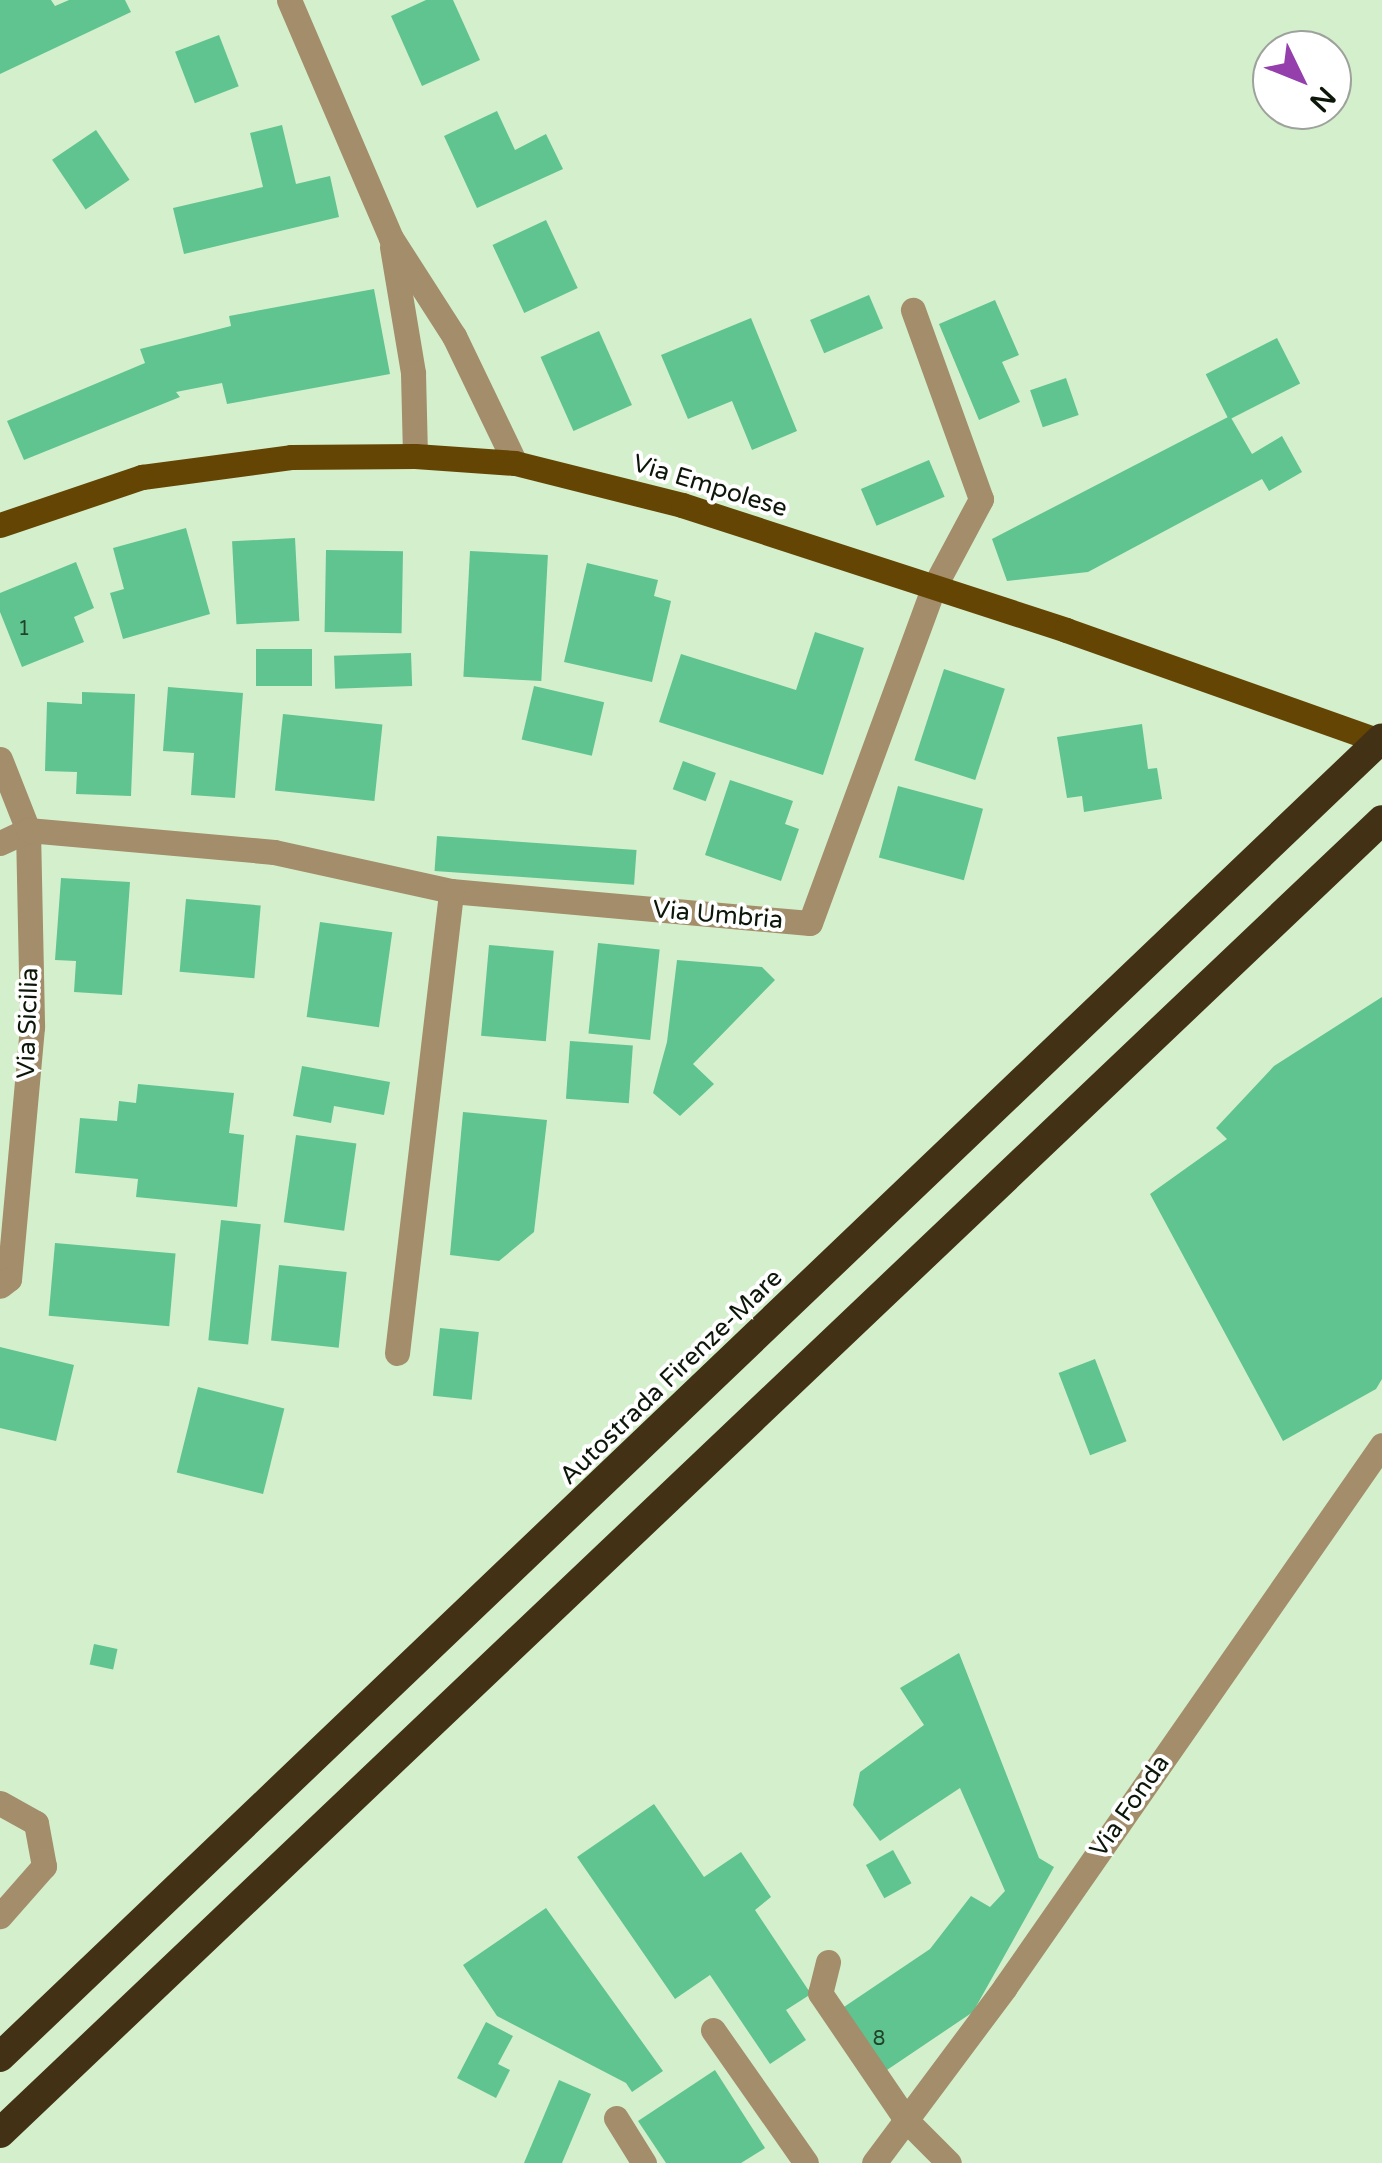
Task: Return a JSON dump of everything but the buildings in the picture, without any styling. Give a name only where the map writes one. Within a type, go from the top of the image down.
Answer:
[{"type":"highway","name":"Autostrada Firenze-Mare","points":[[0,2057],[1382,740]]},
{"type":"highway","points":[[0,2133],[1373,828]]},
{"type":"main road","name":"Via Empolese","points":[[0,526],[142,477],[291,456],[414,456],[516,463],[682,506],[1066,630],[1382,740]]},
{"type":"street","points":[[290,0],[390,238],[454,336],[516,463]]},
{"type":"street","points":[[390,238],[413,373],[414,456]]},
{"type":"street","points":[[914,310],[981,499],[933,589]]},
{"type":"street","name":"Via Umbria","points":[[0,842],[28,830],[274,852],[451,891],[810,923],[933,589]]},
{"type":"street","name":"Via Sicilia","points":[[0,759],[28,830],[32,1027],[9,1280],[0,1286]]},
{"type":"street","points":[[397,1353],[451,891]]},
{"type":"street","name":"Via Fonda","points":[[874,2163],[1006,1987],[1382,1445]]},
{"type":"street","points":[[0,1803],[36,1823],[44,1866],[0,1916]]},
{"type":"street","points":[[828,1962],[820,1993],[907,2121],[949,2163]]},
{"type":"street","points":[[713,2030],[806,2163]]},
{"type":"street","points":[[616,2118],[644,2163]]}]
